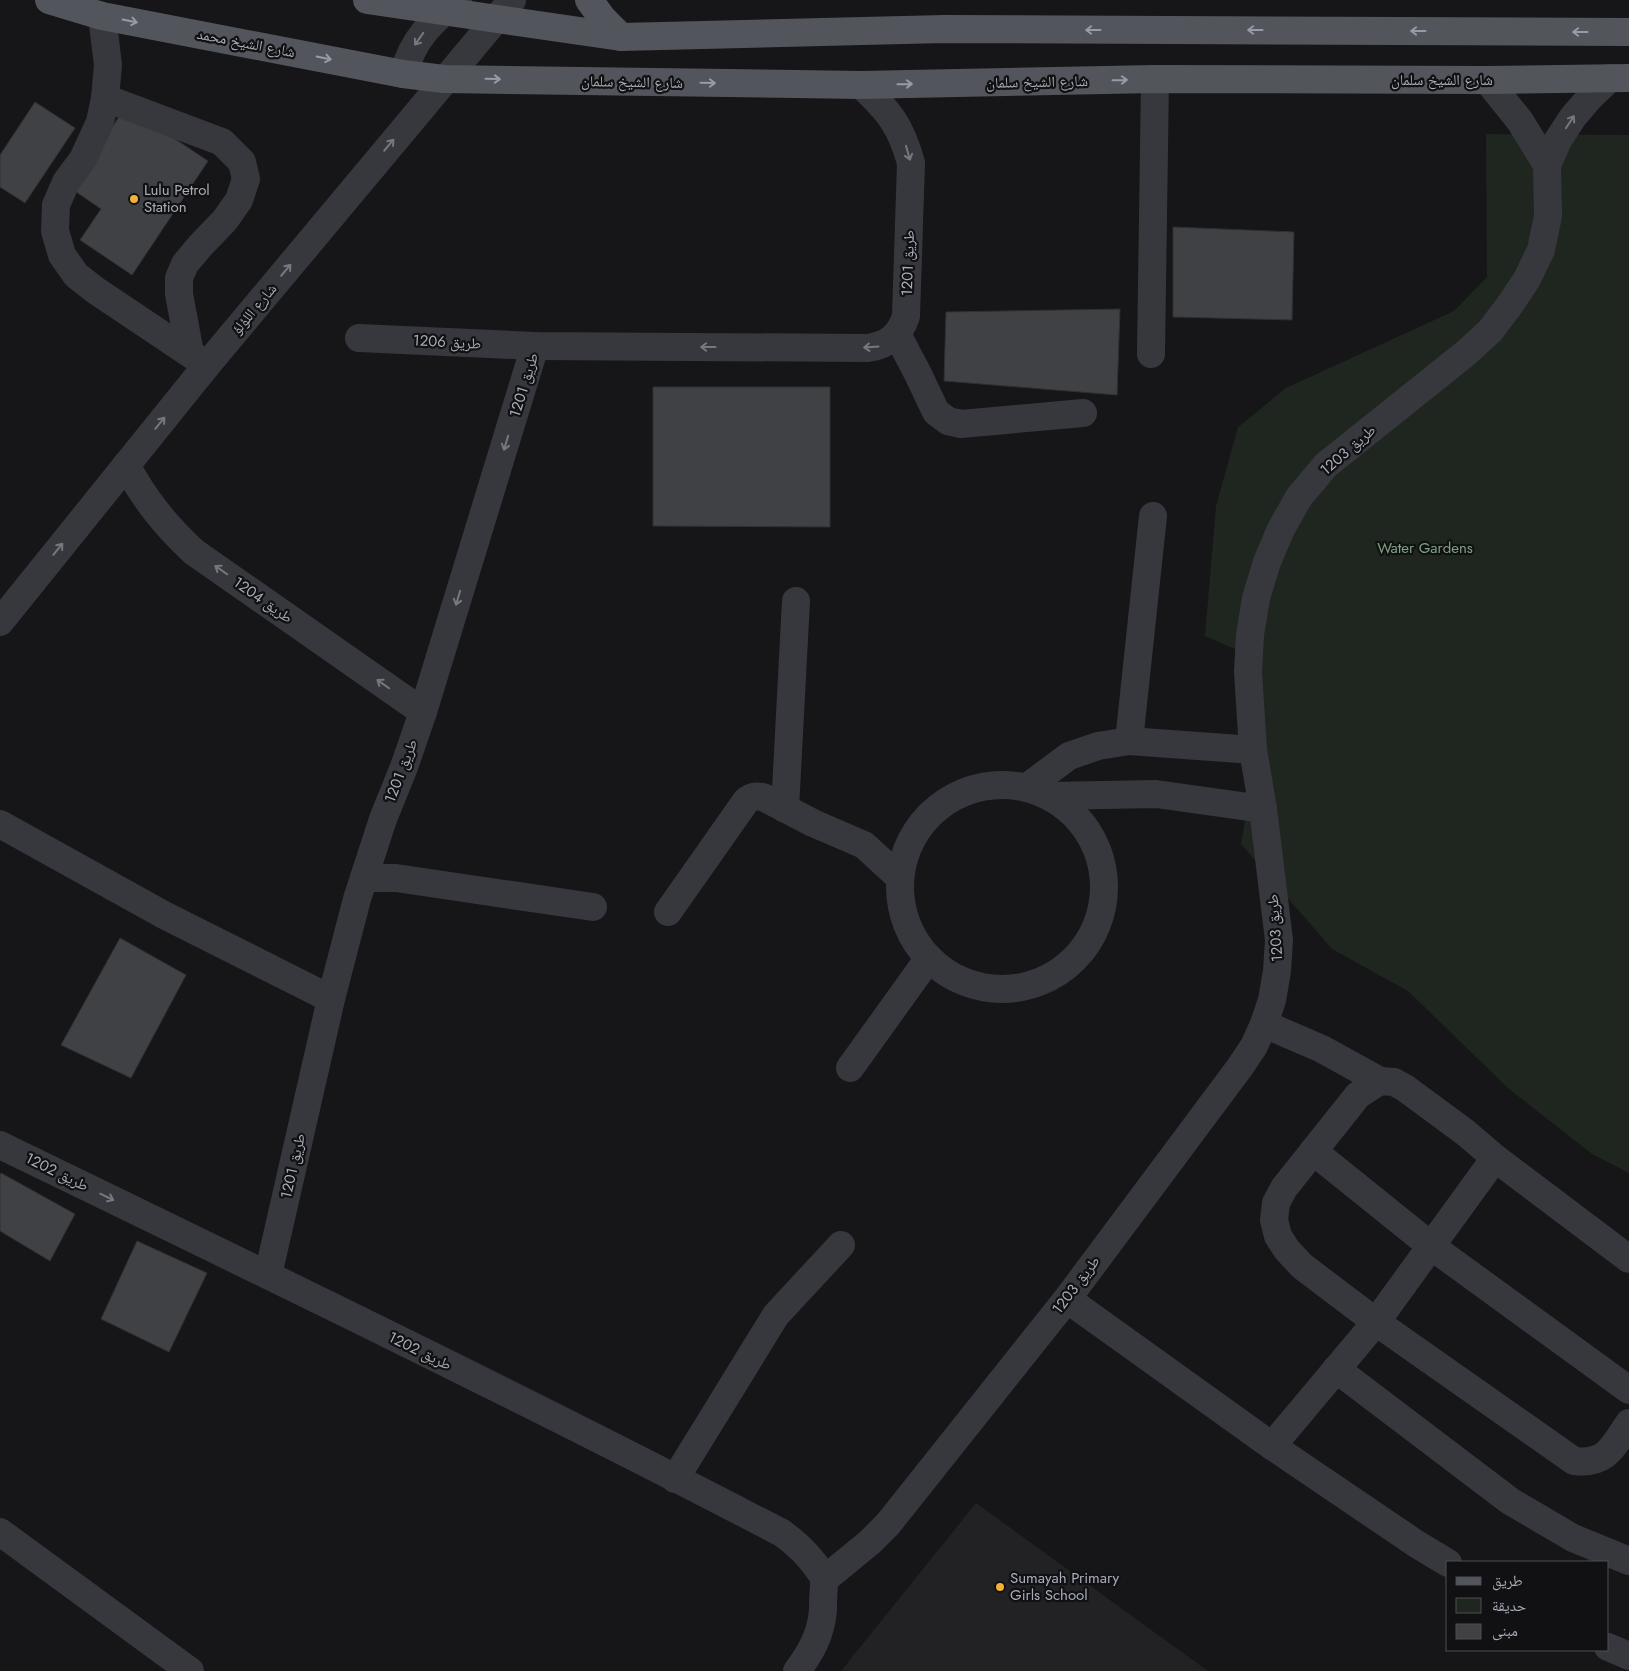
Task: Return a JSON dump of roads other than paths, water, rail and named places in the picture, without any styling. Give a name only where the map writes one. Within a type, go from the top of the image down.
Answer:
[{"type":"main road","name":"شارع الشيخ محمد","points":[[49,0],[102,16],[404,74],[444,79]]},
{"type":"main road","points":[[367,0],[503,9],[621,37],[944,29],[1629,32]]},
{"type":"main road","points":[[589,0],[603,19],[621,37]]},
{"type":"main road","name":"شارع الشيخ سلمان","points":[[444,79],[862,85],[1155,79],[1487,80],[1620,78]]},
{"type":"street","points":[[404,74],[408,57],[416,42],[429,25],[451,6]]},
{"type":"street","name":"شارع اللؤلؤ","points":[[0,622],[126,465],[198,359],[444,79],[503,9]]},
{"type":"street","points":[[102,16],[108,65],[105,98],[100,122],[83,159],[66,182],[56,205],[55,231],[62,255],[76,275],[95,290],[198,359]]},
{"type":"street","name":"طريق 1203","points":[[824,1579],[870,1542],[888,1524],[1066,1299],[1254,1046],[1272,1000],[1277,970],[1278,940],[1263,809],[1253,750],[1248,672],[1250,635],[1256,598],[1267,562],[1281,529],[1299,497],[1326,465],[1466,354],[1490,331],[1510,306],[1527,279],[1541,250],[1548,216],[1547,165],[1558,140],[1573,117],[1591,96],[1620,78]]},
{"type":"street","points":[[1151,354],[1155,79]]},
{"type":"street","points":[[1487,80],[1520,121],[1547,165]]},
{"type":"street","name":"طريق 1201","points":[[268,1275],[331,999],[357,899],[383,819],[404,767],[422,712],[536,346],[868,348],[881,346],[897,334],[902,329],[907,305],[911,163],[905,141],[894,121],[862,85]]},
{"type":"street","points":[[105,98],[222,142],[242,162],[246,179],[239,200],[225,220],[185,264],[179,278],[179,294],[198,359]]},
{"type":"street","points":[[897,334],[936,412],[948,421],[961,424],[1083,413]]},
{"type":"street","name":"طريق 1206","points":[[359,338],[536,346]]},
{"type":"street","name":"طريق 1204","points":[[126,465],[137,487],[154,511],[194,552],[422,712]]},
{"type":"street","points":[[1129,741],[1153,516]]},
{"type":"street","points":[[785,809],[796,600]]},
{"type":"street","points":[[1038,792],[1069,756],[1098,746],[1129,741],[1253,750]]},
{"type":"street","points":[[1038,792],[1070,810],[1087,830],[1098,852],[1104,876],[1103,902],[1096,926],[1084,948],[1067,966],[1045,979],[1021,987],[996,989],[971,984],[949,973],[929,958],[916,941],[906,921],[901,900],[900,878],[905,853],[912,838],[932,811],[952,797],[976,788],[1001,784],[1038,792],[1156,794],[1263,809]]},
{"type":"street","points":[[668,912],[751,797],[763,797],[813,823],[864,846],[900,878]]},
{"type":"street","points":[[0,824],[164,914],[331,999]]},
{"type":"street","points":[[364,878],[396,878],[592,907]]},
{"type":"street","points":[[850,1068],[929,958]]},
{"type":"street","points":[[1264,1024],[1322,1049],[1380,1082],[1394,1082],[1405,1088],[1629,1259]]},
{"type":"street","points":[[1380,1082],[1358,1095],[1284,1188],[1276,1203],[1274,1220],[1278,1236],[1287,1250],[1302,1266],[1376,1322],[1574,1461],[1587,1462],[1600,1459],[1611,1450],[1629,1423]]},
{"type":"street","name":"طريق 1202","points":[[0,1145],[629,1454],[782,1533],[813,1560],[824,1579]]},
{"type":"street","points":[[1312,1151],[1431,1246],[1629,1390]]},
{"type":"street","points":[[1272,1446],[1376,1322],[1495,1158]]},
{"type":"street","points":[[675,1479],[776,1314],[841,1244]]},
{"type":"street","points":[[1066,1299],[1272,1446],[1415,1543],[1446,1562]]},
{"type":"street","points":[[1336,1369],[1510,1501],[1573,1538],[1629,1561]]},
{"type":"street","points":[[0,1532],[190,1671]]},
{"type":"street","points":[[796,1671],[810,1654],[817,1641],[821,1627],[824,1579]]},
{"type":"street","points":[[1609,1646],[1629,1656]]},
{"type":"place","name":"Lulu Petrol Station","points":[[134,199]]},
{"type":"place","name":"Sumayah Primary Girls School","points":[[1000,1587]]},
{"type":"park label","name":"Water Gardens","points":[[1425,548]]}]
